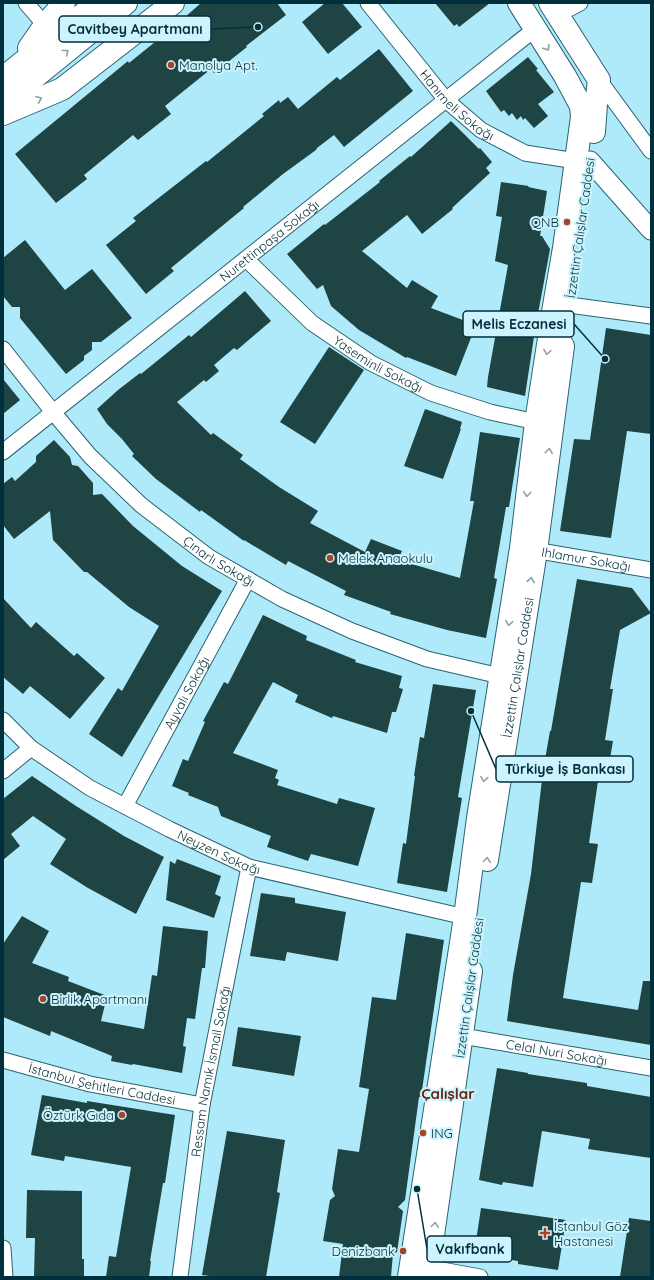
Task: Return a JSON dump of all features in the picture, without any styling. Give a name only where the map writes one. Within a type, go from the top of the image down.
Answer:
[{"type":"main road","points":[[9,73],[64,3]]},
{"type":"main road","points":[[9,73],[97,3]]},
{"type":"main road","points":[[3,103],[126,3]]},
{"type":"main road","points":[[3,114],[62,89],[173,3]]},
{"type":"main road","points":[[519,3],[565,76],[581,106],[583,161]]},
{"type":"main road","points":[[553,9],[599,80]]},
{"type":"main road","name":"İzzettin Çalışlar Caddesi","points":[[419,1272],[462,1036],[544,423],[562,306],[564,248],[583,161],[594,132],[599,80]]},
{"type":"main road","name":"İzzettin Çalışlar Caddesi","points":[[419,1272],[478,818],[500,676],[528,550]]},
{"type":"street","points":[[26,3],[45,26]]},
{"type":"street","name":"Hanımeli Sokağı","points":[[368,3],[446,100],[481,130],[525,153],[583,161]]},
{"type":"street","points":[[553,9],[580,3]]},
{"type":"street","name":"Nurettinpaşa Sokağı","points":[[3,452],[535,29]]},
{"type":"street","points":[[599,80],[651,151]]},
{"type":"street","points":[[583,161],[651,230]]},
{"type":"street","name":"Yaseminli Sokağı","points":[[246,259],[312,323],[371,363],[432,393],[490,412],[544,423]]},
{"type":"street","points":[[562,306],[651,316]]},
{"type":"street","name":"Çınarlı Sokağı","points":[[3,349],[90,456],[141,505],[209,557],[282,599],[352,631],[427,659],[500,676]]},
{"type":"street","name":"Ihlamur Sokağı","points":[[528,550],[651,570]]},
{"type":"street","name":"Ayvalı Sokağı","points":[[125,806],[248,579]]},
{"type":"street","name":"Neyzen Sokağı","points":[[3,720],[31,748],[90,788],[169,829],[249,867],[465,917]]},
{"type":"street","points":[[3,771],[31,748]]},
{"type":"street","name":"Ressam Namık İsmail Sokağı","points":[[180,1277],[202,1105],[249,867]]},
{"type":"street","name":"Celal Nuri Sokağı","points":[[462,1036],[651,1068]]},
{"type":"street","name":"İstanbul Şehitleri Caddesi","points":[[3,1060],[90,1084],[202,1105]]},
{"type":"street","points":[[3,1248],[5,1277]]},
{"type":"street","points":[[419,1272],[480,1277]]},
{"type":"building","points":[[201,3],[277,3],[286,15],[214,73],[211,69],[165,106],[171,114],[138,140],[133,135],[84,175],[87,179],[56,203],[15,154],[128,61],[129,63],[176,25]]},
{"type":"building","points":[[325,3],[342,3],[362,27],[328,54],[302,22]]},
{"type":"building","points":[[435,3],[490,3],[459,27],[457,24],[454,26]]},
{"type":"building","points":[[379,49],[413,91],[344,147],[334,135],[243,207],[244,208],[171,268],[174,271],[146,294],[106,245],[136,221],[133,218],[206,161],[207,162],[264,116],[262,114],[279,100],[280,103],[288,97],[298,109],[337,77],[340,80]]},
{"type":"building","points":[[528,57],[538,69],[536,70],[554,92],[538,104],[548,116],[534,128],[525,118],[523,120],[521,116],[517,120],[512,113],[509,116],[504,110],[501,112],[486,91]]},
{"type":"building","points":[[451,121],[479,149],[480,148],[492,162],[486,168],[490,173],[452,208],[453,209],[422,234],[407,215],[362,251],[407,288],[412,280],[438,296],[431,308],[476,325],[456,376],[407,357],[406,358],[359,330],[331,306],[323,285],[317,289],[287,254],[380,182],[379,181],[410,156],[411,157]]},
{"type":"building","points":[[501,182],[529,186],[528,187],[547,191],[540,236],[542,236],[550,249],[535,330],[525,396],[487,387],[508,265],[495,261],[502,217],[496,216]]},
{"type":"building","points":[[25,240],[65,290],[92,269],[132,318],[101,342],[92,342],[92,350],[84,356],[84,360],[66,374],[20,318],[20,307],[12,307],[3,296],[3,258]]},
{"type":"building","points":[[245,291],[271,321],[237,350],[234,348],[214,365],[219,371],[206,382],[204,380],[177,402],[211,435],[213,433],[243,455],[240,459],[279,487],[318,511],[310,523],[365,552],[371,539],[402,551],[398,560],[460,578],[474,501],[470,501],[480,432],[520,438],[509,507],[506,507],[494,578],[497,579],[486,638],[447,630],[390,614],[391,612],[344,595],[346,591],[288,561],[286,565],[244,541],[201,510],[200,512],[156,479],[132,456],[134,454],[107,424],[97,409],[118,390],[140,373],[141,374],[189,335],[191,337]]},
{"type":"building","points":[[606,328],[651,335],[651,434],[627,431],[611,538],[560,531],[574,439],[590,440]]},
{"type":"building","points":[[329,347],[364,370],[315,444],[280,422]]},
{"type":"building","points":[[3,379],[20,400],[3,414]]},
{"type":"building","points":[[425,409],[462,422],[461,429],[443,479],[404,466]]},
{"type":"building","points":[[54,440],[70,457],[72,465],[78,466],[93,483],[93,495],[102,494],[133,526],[182,566],[222,591],[122,757],[89,734],[118,688],[122,691],[159,626],[129,607],[87,572],[84,572],[53,540],[50,511],[14,539],[3,525],[3,484],[12,477],[15,481],[36,462],[36,456]]},
{"type":"building","points":[[577,579],[632,588],[651,613],[620,630],[610,689],[613,689],[605,740],[613,741],[606,782],[598,781],[589,843],[598,844],[592,883],[581,882],[563,998],[638,1010],[643,981],[651,981],[651,1045],[507,1021],[513,975],[531,874],[543,771]]},
{"type":"building","points":[[3,598],[31,628],[36,622],[74,656],[77,653],[105,678],[70,719],[30,686],[23,694],[3,677]]},
{"type":"building","points":[[263,615],[307,636],[306,640],[356,660],[355,662],[402,676],[399,688],[403,689],[396,712],[392,712],[387,733],[333,716],[332,718],[295,702],[298,695],[273,682],[233,753],[278,770],[275,778],[279,780],[277,785],[337,804],[339,798],[375,808],[358,866],[311,854],[308,861],[267,847],[271,836],[221,816],[218,807],[188,795],[189,793],[172,786],[183,759],[188,761],[205,722],[203,721],[224,682],[228,684]]},
{"type":"building","points":[[433,684],[476,690],[458,797],[462,798],[447,892],[397,883],[403,843],[406,844],[420,737],[424,738]]},
{"type":"building","points":[[32,776],[124,836],[164,857],[136,914],[88,888],[50,864],[66,839],[33,816],[11,834],[20,846],[3,860],[3,799]]},
{"type":"building","points":[[177,859],[221,876],[215,894],[221,897],[214,918],[166,900],[170,861],[175,864]]},
{"type":"building","points":[[261,893],[295,898],[295,903],[346,912],[338,961],[287,952],[285,961],[250,956]]},
{"type":"building","points":[[22,916],[49,931],[32,963],[69,977],[68,981],[107,996],[101,1021],[144,1029],[152,975],[157,976],[163,926],[208,931],[205,968],[202,968],[195,1019],[187,1018],[183,1046],[186,1047],[182,1073],[111,1061],[112,1056],[51,1031],[50,1036],[3,1017],[3,944]]},
{"type":"building","points":[[406,933],[444,940],[421,1097],[419,1097],[405,1200],[398,1207],[403,1211],[397,1252],[393,1253],[391,1277],[339,1277],[343,1244],[323,1241],[330,1200],[335,1196],[332,1189],[338,1149],[359,1152],[369,1089],[359,1087],[372,997],[396,1000]]},
{"type":"building","points":[[238,1027],[301,1036],[294,1076],[232,1066]]},
{"type":"building","points":[[497,1068],[587,1083],[587,1086],[651,1097],[651,1158],[588,1149],[590,1139],[542,1131],[533,1187],[503,1182],[502,1185],[479,1180]]},
{"type":"building","points":[[42,1095],[87,1103],[87,1101],[175,1115],[165,1183],[163,1183],[150,1261],[149,1277],[106,1277],[109,1256],[116,1257],[131,1167],[65,1156],[64,1161],[31,1155]]},
{"type":"building","points":[[227,1131],[285,1140],[277,1192],[280,1193],[266,1277],[217,1277],[202,1275]]},
{"type":"building","points":[[27,1190],[82,1191],[82,1259],[84,1259],[84,1277],[34,1277],[35,1238],[26,1238]]},
{"type":"building","points":[[481,1208],[566,1220],[558,1270],[518,1264],[518,1261],[474,1254]]},
{"type":"building","points":[[629,1218],[651,1221],[651,1277],[620,1277]]},
{"type":"place","name":"Cavitbey Apartmanı","points":[[258,27]]},
{"type":"place","name":"Manolya Apt.","points":[[171,65]]},
{"type":"place","name":"QNB","points":[[567,222]]},
{"type":"place","name":"Melis Eczanesi","points":[[605,359]]},
{"type":"place","name":"Melek Anaokulu","points":[[330,558]]},
{"type":"place","name":"Türkiye İş Bankası","points":[[471,711]]},
{"type":"place","name":"Birlik Apartmanı","points":[[43,999]]},
{"type":"place","name":"Öztürk Gıda","points":[[122,1115]]},
{"type":"place","name":"ING","points":[[423,1133]]},
{"type":"place","name":"Vakıfbank","points":[[417,1189]]},
{"type":"place","name":"İstanbul Göz Hastanesi","points":[[545,1233]]},
{"type":"place","name":"Denizbank","points":[[403,1251]]},
{"type":"district","name":"Çalışlar","points":[[448,1094]]}]
